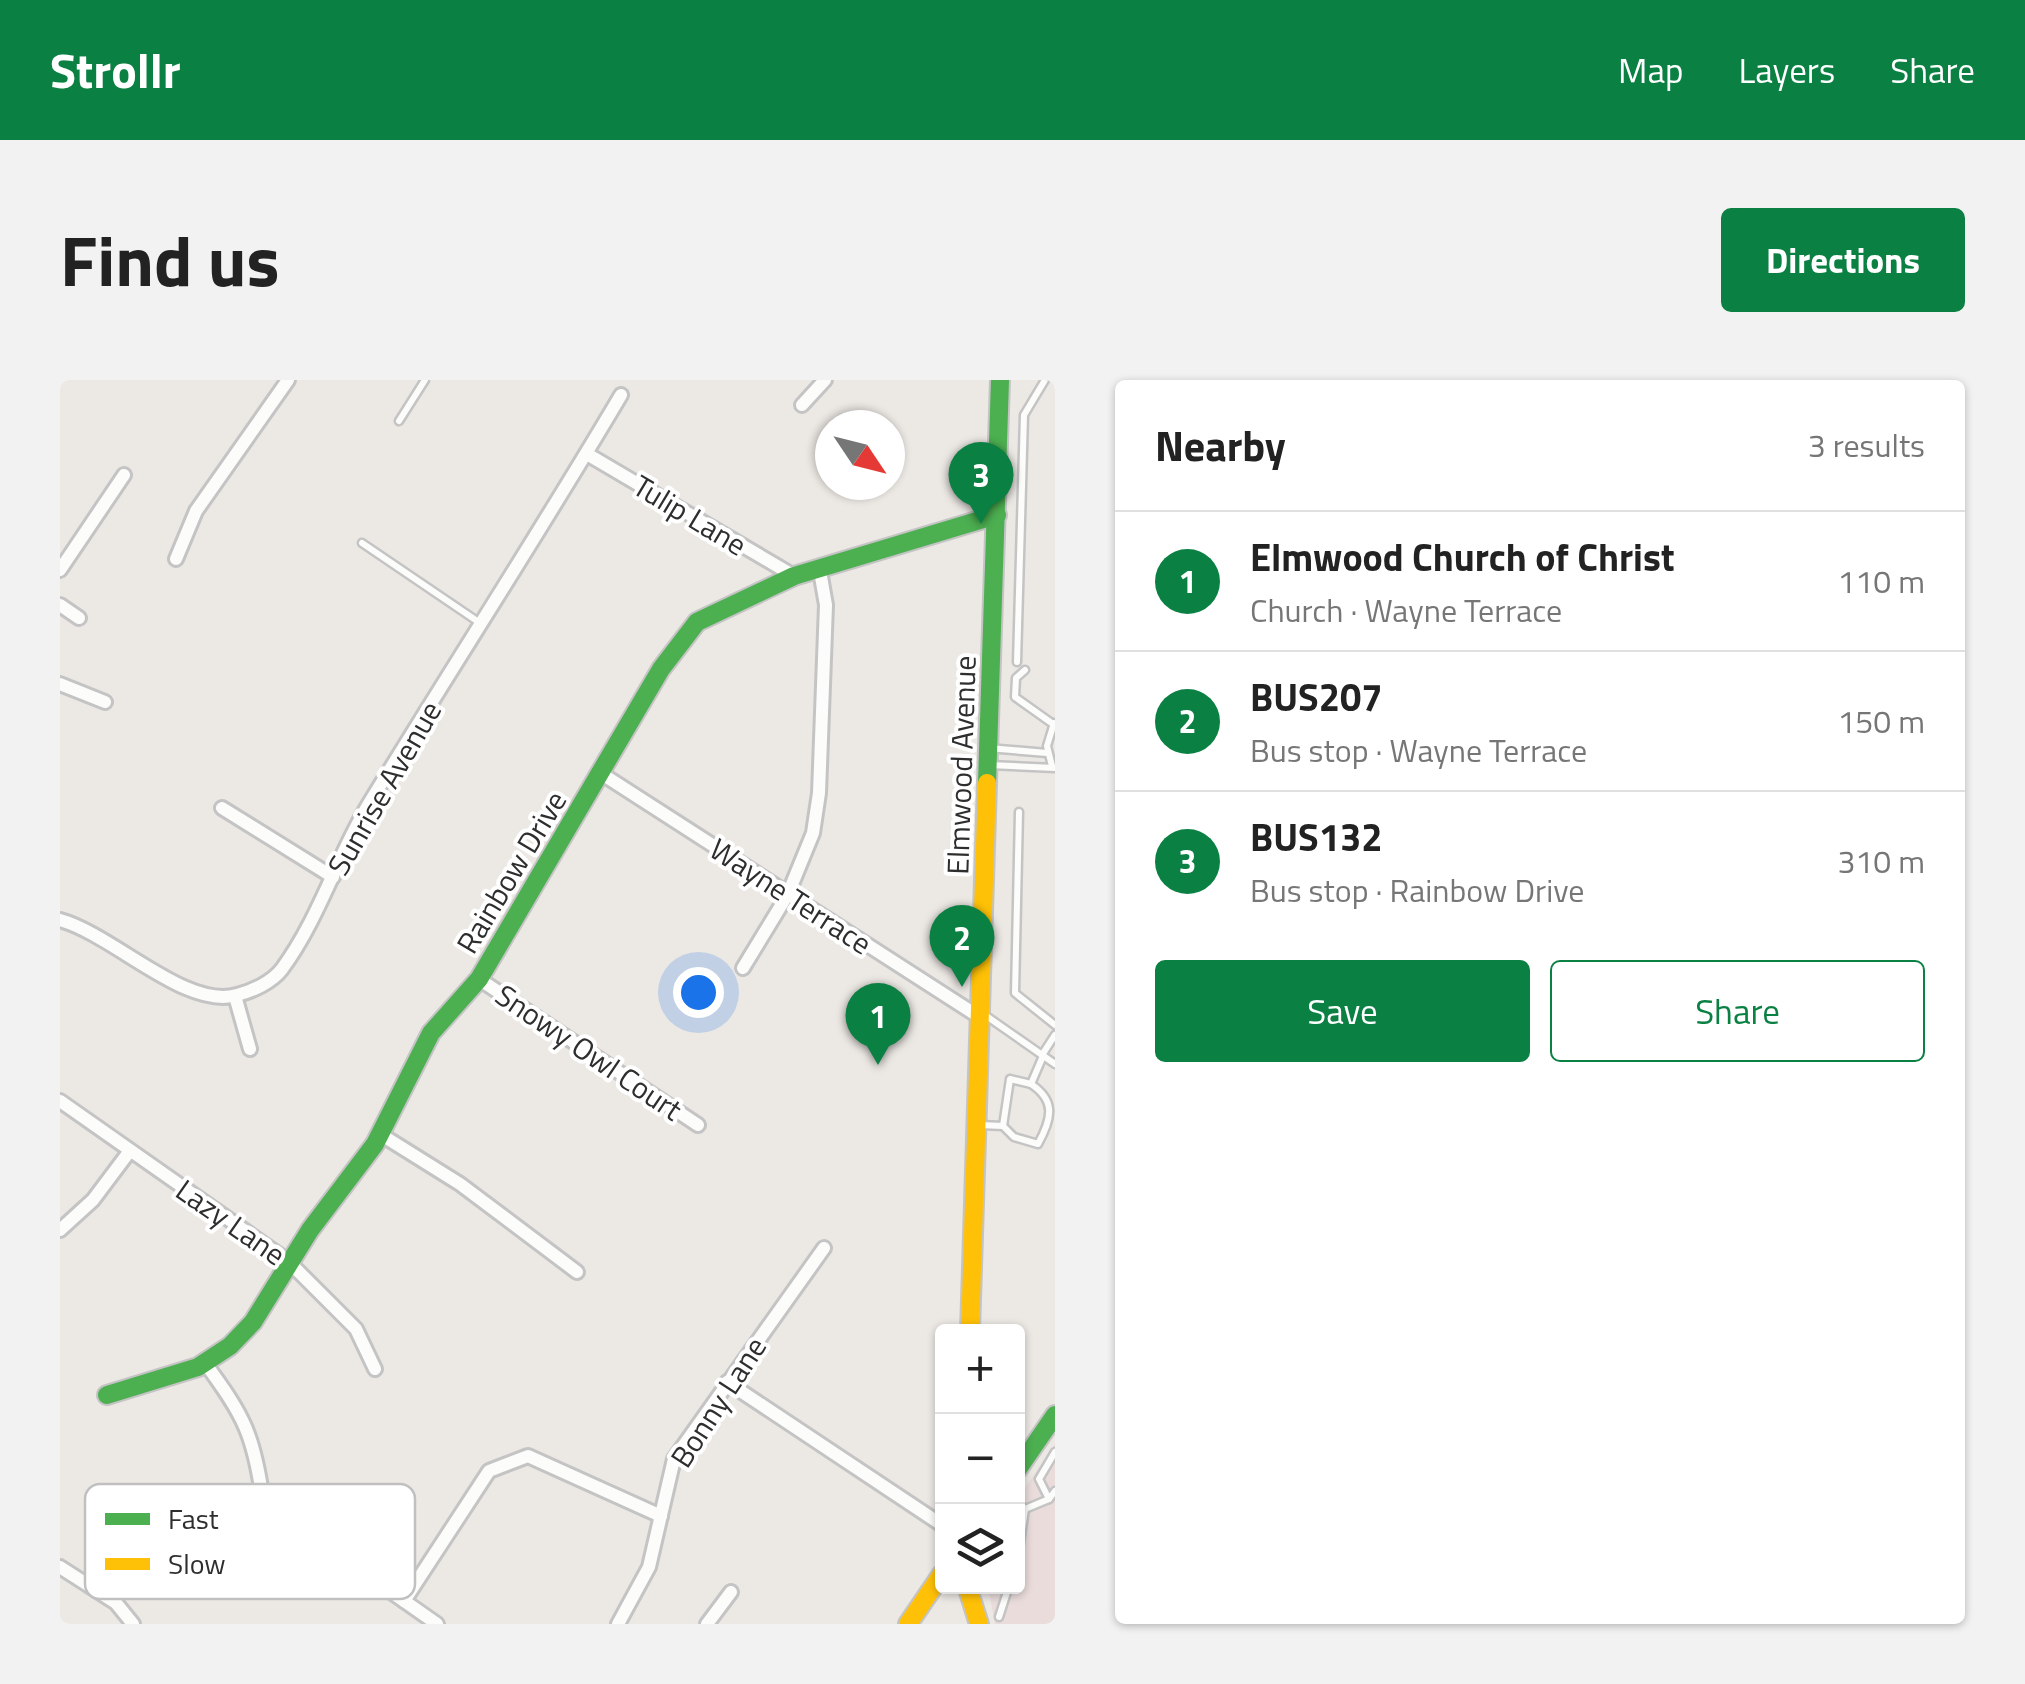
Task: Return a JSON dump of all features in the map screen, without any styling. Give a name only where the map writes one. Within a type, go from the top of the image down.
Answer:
[{"type":"street","points":[[176,559],[196,511],[288,380]]},
{"type":"street","points":[[802,405],[825,380]]},
{"type":"street","name":"Elmwood Avenue","points":[[970,1324],[1000,380]]},
{"type":"street","name":"Sunrise Avenue","points":[[235,996],[279,973],[318,913],[368,806],[621,395]]},
{"type":"street","name":"Tulip Lane","points":[[586,454],[794,576]]},
{"type":"street","points":[[60,570],[124,475]]},
{"type":"street","name":"Rainbow Drive","points":[[107,1395],[165,1382],[205,1363],[244,1332],[288,1261],[380,1134],[414,1057],[447,1008],[479,979],[660,669],[697,622],[794,576],[997,516]]},
{"type":"street","points":[[742,968],[788,894],[813,833],[819,794],[826,604],[820,571]]},
{"type":"street","points":[[60,605],[79,618]]},
{"type":"street","points":[[60,684],[105,702]]},
{"type":"street","name":"Wayne Terrace","points":[[602,774],[982,1016]]},
{"type":"street","points":[[222,808],[333,877]]},
{"type":"street","points":[[60,920],[110,940],[184,990],[210,997],[235,996],[250,1050]]},
{"type":"street","name":"Snowy Owl Court","points":[[479,979],[698,1125]]},
{"type":"street","name":"Lazy Lane","points":[[60,1101],[288,1261],[356,1330],[375,1369]]},
{"type":"street","points":[[380,1134],[460,1184],[577,1272]]},
{"type":"street","points":[[60,1230],[93,1200],[130,1152]]},
{"type":"street","name":"Bonny Lane","points":[[618,1624],[649,1567],[674,1459],[824,1248]]},
{"type":"street","points":[[205,1363],[244,1416],[256,1450],[261,1484]]},
{"type":"street","points":[[727,1382],[935,1520]]},
{"type":"street","points":[[1025,1459],[1055,1415]]},
{"type":"street","points":[[415,1584],[489,1471],[528,1456],[661,1516]]},
{"type":"street","points":[[60,1567],[85,1583]]},
{"type":"street","points":[[908,1624],[935,1584]]},
{"type":"street","points":[[707,1624],[731,1592]]},
{"type":"street","points":[[970,1594],[979,1624]]},
{"type":"street","points":[[110,1599],[132,1624]]},
{"type":"street","points":[[401,1599],[436,1624]]},
{"type":"lane","points":[[399,421],[425,380]]},
{"type":"lane","points":[[1017,662],[1024,416],[1045,380]]},
{"type":"lane","points":[[362,544],[482,624]]},
{"type":"lane","points":[[1025,670],[1016,678],[1014,698],[1054,723],[1047,753],[1054,767]]},
{"type":"lane","points":[[988,757],[1047,753]]},
{"type":"lane","points":[[988,757],[1054,767]]},
{"type":"lane","points":[[1019,812],[1015,994],[1055,1025]]},
{"type":"lane","points":[[982,1016],[1055,1064]]},
{"type":"lane","points":[[1032,1084],[1042,1055],[1055,1035]]},
{"type":"lane","points":[[977,1125],[1003,1126],[1014,1137],[1038,1144],[1053,1116],[1050,1094],[1032,1084],[1010,1079],[1003,1126]]},
{"type":"lane","points":[[1050,1499],[1039,1478],[1055,1452]]},
{"type":"lane","points":[[1026,1509],[1050,1499],[1055,1491]]},
{"type":"lane","points":[[1019,1504],[1026,1509]]},
{"type":"lane","points":[[1025,1515],[1026,1509]]},
{"type":"lane","points":[[1000,1618],[1007,1594]]},
{"type":"shaded area","points":[[1055,1444],[1055,1624],[995,1624],[989,1594],[1025,1594],[1025,1488]]},
{"type":"traffic: fast","points":[[987,783],[1000,380]]},
{"type":"traffic: fast","points":[[107,1395],[198,1367],[230,1346],[253,1322],[310,1230],[375,1144],[431,1033],[479,979],[661,669],[697,622],[794,576],[997,515]]},
{"type":"traffic: fast","points":[[1025,1459],[1055,1415]]},
{"type":"traffic: slow","points":[[970,1324],[987,783]]},
{"type":"traffic: slow","points":[[908,1624],[935,1584]]},
{"type":"traffic: slow","points":[[970,1594],[979,1624]]},
{"type":"place","name":"BUS132","points":[[981,524]]},
{"type":"place","name":"BUS207","points":[[962,987]]},
{"type":"place","name":"Elmwood Church of Christ","points":[[878,1065]]}]
